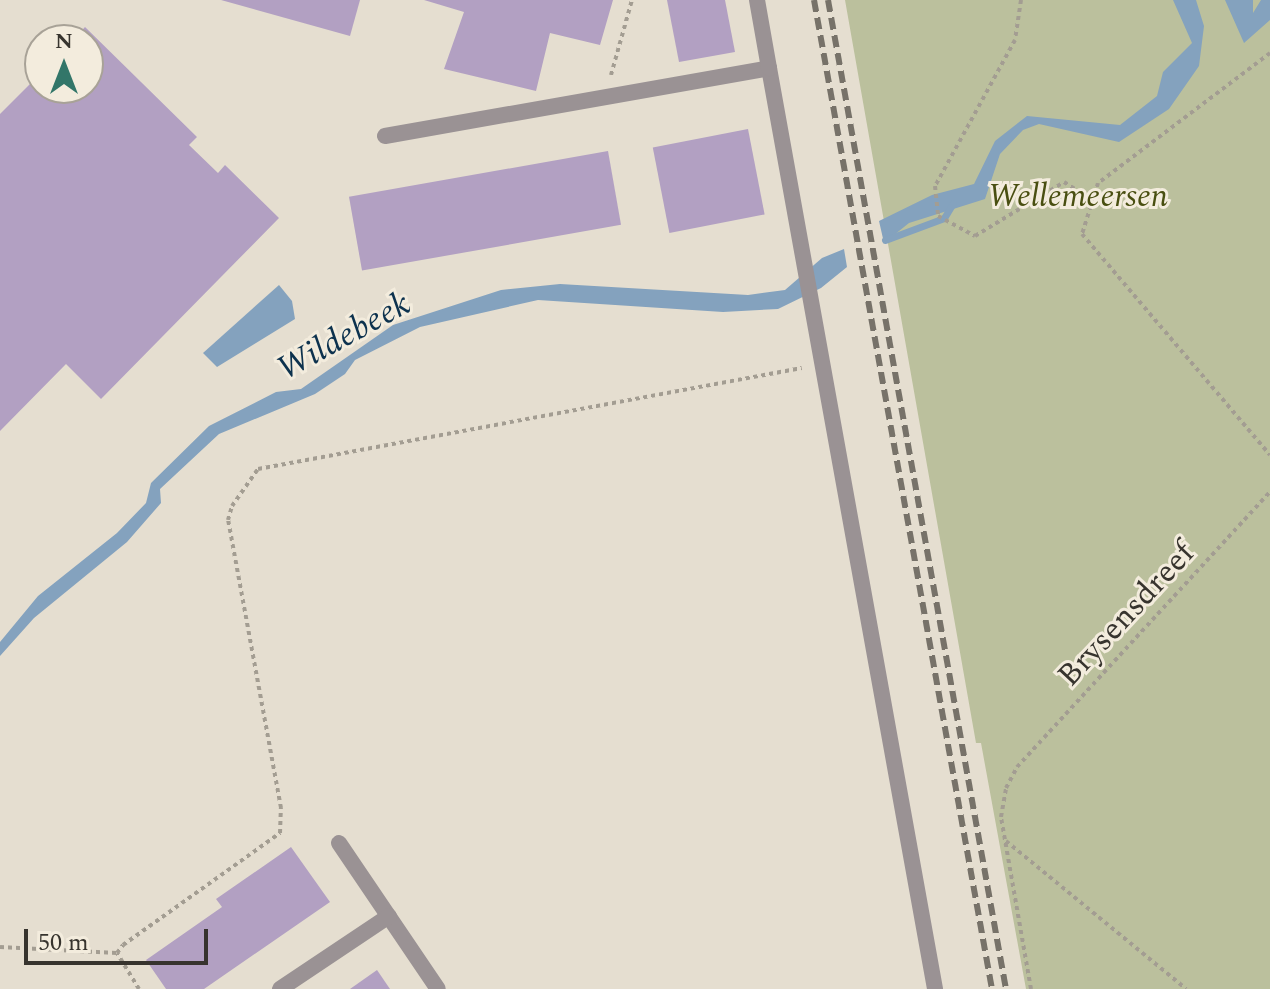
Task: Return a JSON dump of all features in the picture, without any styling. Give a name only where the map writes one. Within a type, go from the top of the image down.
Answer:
[{"type":"street","points":[[757,0],[812,300],[929,988]]},
{"type":"street","points":[[385,136],[769,68]]},
{"type":"street","points":[[339,843],[438,989]]},
{"type":"street","points":[[280,989],[389,916]]},
{"type":"path","points":[[614,96],[611,75],[632,0]]},
{"type":"path","points":[[1021,0],[1015,40],[935,186],[938,216],[975,236],[1064,182],[1092,200]]},
{"type":"path","points":[[1270,53],[1098,183],[1082,234],[1270,455]]},
{"type":"path","points":[[117,953],[130,938],[280,833],[281,808],[228,520],[232,506],[258,469],[823,364]]},
{"type":"path","name":"Brysensdreef","points":[[1004,840],[1006,788],[1017,767],[1270,492]]},
{"type":"path","points":[[1004,840],[1186,989]]},
{"type":"path","points":[[1004,840],[1031,989]]},
{"type":"path","points":[[0,947],[117,953]]},
{"type":"path","points":[[117,953],[139,989]]},
{"type":"green space","name":"Wellemeersen","points":[[845,0],[1270,0],[1270,989],[1026,989],[981,743],[976,743]]},
{"type":"water","points":[[1173,0],[1196,0],[1204,26],[1199,66],[1169,109],[1119,142],[1039,124],[1023,130],[1000,154],[985,199],[909,223],[884,243],[879,221],[932,195],[974,184],[995,141],[1027,116],[1120,125],[1157,96],[1163,72],[1192,43]]},
{"type":"water","points":[[1225,0],[1253,0],[1253,13],[1261,0],[1270,0],[1270,20],[1244,43]]},
{"type":"water","points":[[844,249],[847,267],[821,288],[778,309],[723,312],[538,300],[420,327],[355,360],[345,374],[315,394],[219,434],[160,489],[161,503],[127,542],[34,618],[0,656],[0,642],[38,596],[117,533],[146,503],[151,483],[209,426],[276,392],[301,389],[393,325],[501,290],[560,284],[748,295],[785,290],[822,258]]},
{"type":"water","points":[[279,285],[292,301],[295,319],[217,367],[203,353]]},
{"type":"building","points":[[221,0],[360,0],[350,36]]},
{"type":"building","points":[[424,0],[613,0],[600,45],[550,33],[536,91],[444,69],[464,12]]},
{"type":"building","points":[[667,0],[725,0],[735,52],[679,62]]},
{"type":"building","points":[[104,46],[197,137],[189,145],[218,173],[225,165],[279,218],[101,399],[66,364],[0,431],[0,114],[24,90],[24,104],[104,104]]},
{"type":"building","points":[[748,129],[765,214],[669,233],[653,148]]},
{"type":"building","points":[[608,151],[621,225],[362,271],[349,197]]},
{"type":"building","points":[[291,847],[330,902],[204,989],[166,989],[146,960],[222,907],[216,899]]},
{"type":"building","points":[[377,970],[390,989],[350,989]]},
{"type":"waterway","name":"Wildebeek","points":[[885,240],[944,218],[953,203]]},
{"type":"railway","points":[[814,0],[992,989]]},
{"type":"railway","points":[[828,0],[1006,989]]}]
